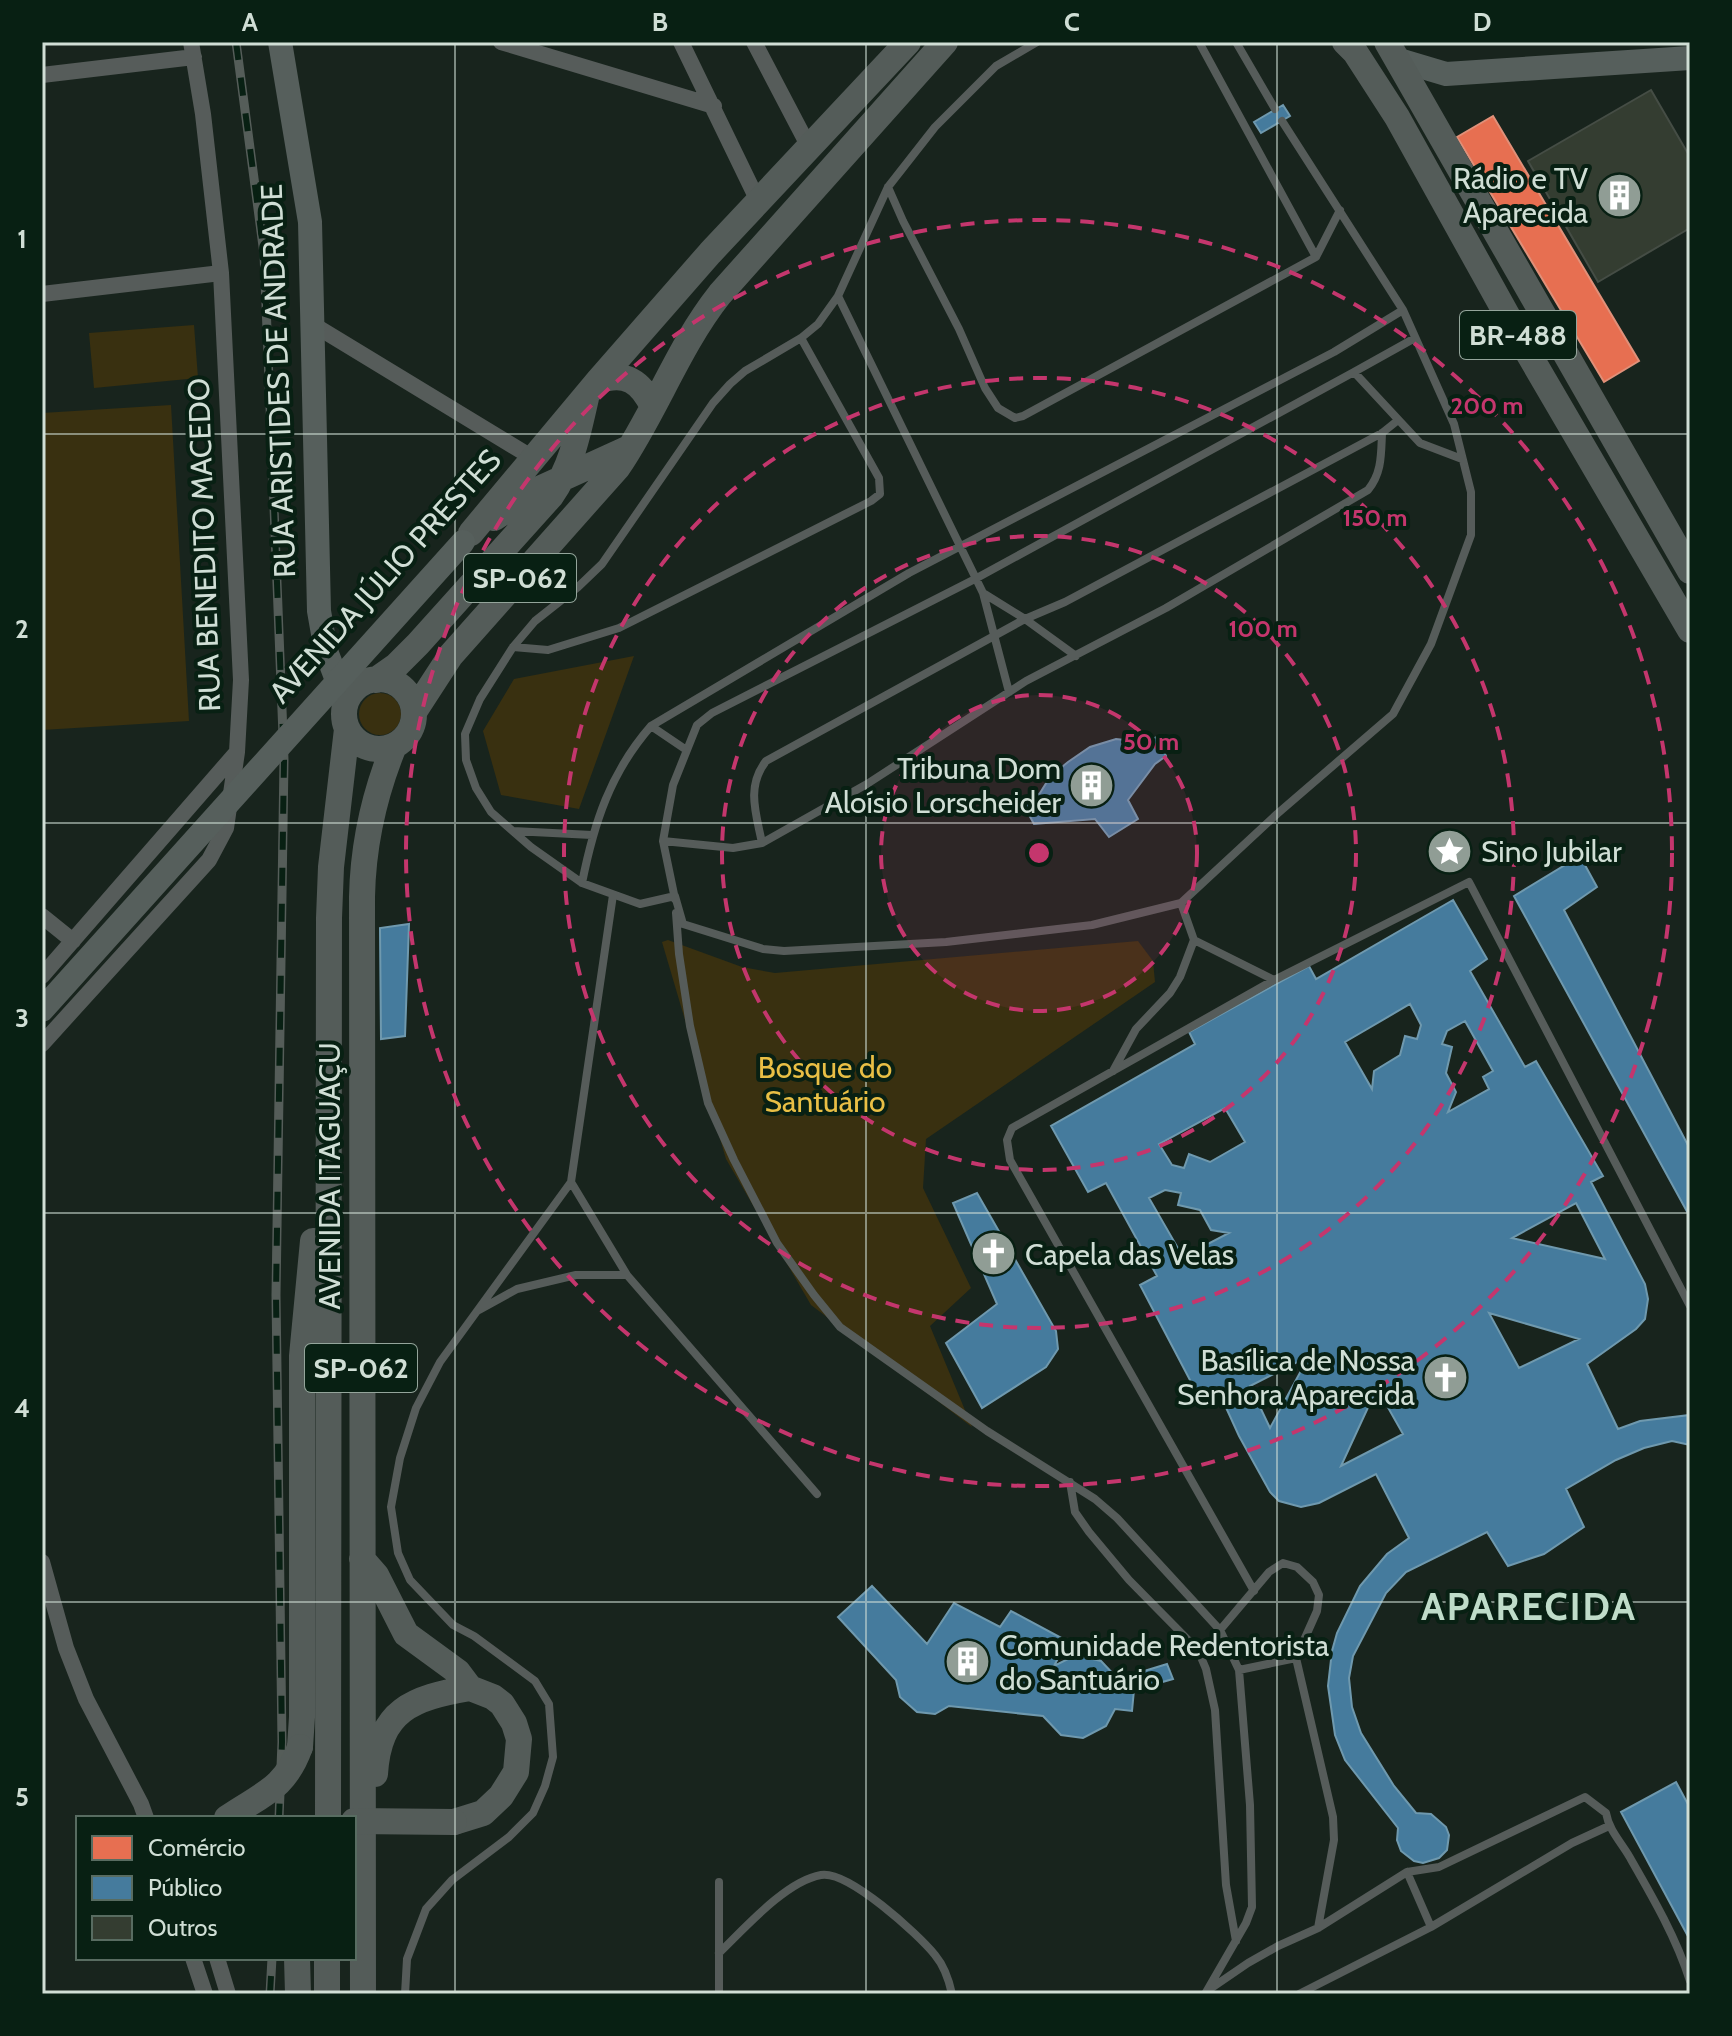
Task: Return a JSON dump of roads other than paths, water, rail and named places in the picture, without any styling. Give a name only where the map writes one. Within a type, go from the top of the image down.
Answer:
[{"type":"main road","name":"RUA ARISTIDES DE ANDRADE","points":[[280,42],[310,222],[317,590],[321,631],[347,716]]},
{"type":"main road","name":"AVENIDA JÚLIO PRESTES","points":[[42,1010],[467,538],[593,388],[758,201],[908,42]]},
{"type":"main road","name":"SP-062","points":[[394,746],[409,732],[414,712],[451,655],[618,467],[704,314],[945,42]]},
{"type":"main road","name":"BR-488","points":[[1345,42],[1397,117],[1690,630]]},
{"type":"main road","points":[[1393,51],[1446,74],[1690,58]]},
{"type":"main road","name":"BR-488","points":[[1393,51],[1690,571]]},
{"type":"main road","points":[[815,141],[844,155]]},
{"type":"main road","points":[[1495,293],[1521,276]]},
{"type":"main road","points":[[593,388],[611,376],[628,379],[641,388],[653,407]]},
{"type":"main road","name":"AVENIDA JÚLIO PRESTES","points":[[371,681],[396,666],[418,644],[551,496],[564,478],[593,388]]},
{"type":"main road","points":[[467,538],[526,496],[631,447]]},
{"type":"main road","points":[[334,669],[350,678],[387,680],[406,692],[414,712]]},
{"type":"main road","name":"SP-062","points":[[347,716],[357,687],[371,681]]},
{"type":"main road","points":[[347,716],[353,738],[372,749],[394,746]]},
{"type":"main road","name":"AVENIDA ITAGUAÇU","points":[[328,1816],[329,918],[331,867],[347,716]]},
{"type":"main road","name":"AVENIDA ITAGUAÇU","points":[[363,1994],[358,1816],[362,1559],[362,864],[376,796],[394,746]]},
{"type":"main road","points":[[230,1816],[284,1779],[300,1747],[302,1356],[315,1220],[328,1188]]},
{"type":"main road","points":[[358,1816],[454,1822],[483,1813],[501,1796],[516,1772],[519,1739],[514,1723],[502,1704],[470,1688],[458,1672],[406,1634],[376,1575],[362,1559]]},
{"type":"main road","points":[[358,1816],[369,1800],[374,1785],[381,1737],[394,1719],[420,1699],[470,1688]]},
{"type":"main road","points":[[297,1960],[298,1994]]},
{"type":"main road","points":[[327,1960],[327,1994]]},
{"type":"street","points":[[501,42],[714,106]]},
{"type":"street","points":[[681,42],[758,201]]},
{"type":"street","points":[[754,42],[815,141]]},
{"type":"street","points":[[42,75],[193,50]]},
{"type":"street","name":"RUA BENEDITO MACEDO","points":[[42,976],[237,752],[241,680],[221,273],[193,50]]},
{"type":"street","points":[[42,294],[221,273]]},
{"type":"street","points":[[314,325],[533,458]]},
{"type":"street","points":[[42,1044],[215,852],[226,828],[237,752]]},
{"type":"street","points":[[42,916],[73,941]]},
{"type":"street","points":[[42,1562],[66,1648],[86,1699],[145,1816]]},
{"type":"street","points":[[194,1960],[205,1994]]},
{"type":"street","points":[[218,1960],[228,1994]]},
{"type":"lane","points":[[675,896],[640,904],[613,895],[582,883],[531,847],[491,812],[476,788],[466,760],[465,734],[480,699],[513,647],[535,621],[602,564],[703,416],[730,384],[818,324],[838,296],[888,187],[935,127],[996,66],[1037,42]]},
{"type":"lane","points":[[1199,42],[1316,257]]},
{"type":"lane","points":[[1236,42],[1275,109]]},
{"type":"lane","points":[[1282,121],[1403,310],[1454,424],[1471,492],[1471,535],[1431,644],[1393,714],[1277,814],[1181,903],[1092,925],[946,942],[784,951],[763,949],[683,924],[663,841],[673,785],[697,725],[712,713],[975,579],[1415,338]]},
{"type":"lane","points":[[888,187],[985,388],[998,408],[1015,418],[1316,257],[1340,210]]},
{"type":"lane","points":[[838,296],[983,593],[1009,692]]},
{"type":"lane","points":[[582,883],[592,835],[616,773],[629,751],[651,726],[896,580],[1334,352],[1403,310]]},
{"type":"lane","points":[[513,647],[548,650],[619,628],[880,494],[879,478],[801,338]]},
{"type":"lane","points":[[1354,372],[1420,443],[1462,459]]},
{"type":"lane","points":[[762,843],[753,788],[756,774],[766,761],[1025,619],[1065,602],[1382,433],[1397,421]]},
{"type":"lane","points":[[663,841],[733,848],[762,843],[867,784],[1009,692],[1166,608],[1368,490],[1377,479],[1380,467],[1382,433]]},
{"type":"lane","points":[[983,593],[1076,656]]},
{"type":"lane","points":[[651,726],[685,749]]},
{"type":"lane","points":[[512,831],[592,835]]},
{"type":"lane","points":[[1254,1591],[1010,1160],[1007,1140],[1012,1128],[1274,980],[1469,882],[1690,1306]]},
{"type":"lane","points":[[405,1994],[407,1959],[426,1909],[452,1880],[509,1837],[533,1813],[553,1757],[549,1704],[535,1681],[474,1636],[453,1625],[410,1580],[398,1553],[391,1507],[400,1458],[416,1408],[440,1362],[571,1182],[613,895]]},
{"type":"lane","points":[[675,896],[679,954],[688,1012],[708,1103],[777,1243],[814,1295],[840,1327],[987,1431],[1070,1482],[1117,1518],[1220,1630],[1239,1670],[1250,1805],[1252,1907],[1206,1992]]},
{"type":"lane","points":[[1113,1071],[1136,1029],[1170,993],[1180,977],[1194,940],[1181,903]]},
{"type":"lane","points":[[1194,940],[1274,980]]},
{"type":"lane","points":[[571,1182],[627,1275],[817,1494]]},
{"type":"lane","points":[[474,1312],[517,1289],[562,1278],[627,1275]]},
{"type":"lane","points":[[1070,1482],[1075,1512],[1089,1532],[1129,1580],[1198,1650],[1206,1669],[1215,1710],[1226,1885],[1236,1941]]},
{"type":"lane","points":[[1220,1630],[1269,1572],[1283,1563],[1297,1567],[1313,1582],[1319,1595],[1317,1611],[1296,1658],[1333,1817],[1334,1840],[1318,1928]]},
{"type":"lane","points":[[1239,1670],[1296,1658]]},
{"type":"lane","points":[[1206,1992],[1278,1946],[1318,1928],[1407,1872],[1439,1867],[1585,1797],[1606,1813],[1609,1826],[1628,1855],[1682,1957],[1690,1981]]},
{"type":"lane","points":[[1299,1994],[1431,1927],[1572,1843],[1609,1826]]},
{"type":"lane","points":[[1407,1872],[1431,1927]]},
{"type":"lane","points":[[719,1953],[779,1898],[804,1881],[824,1874],[842,1877],[916,1935],[937,1957],[948,1977],[952,1994]]},
{"type":"lane","points":[[719,1882],[719,1994]]},
{"type":"railway","points":[[236,42],[264,254],[284,760],[276,1295],[282,1742],[279,1816]]},
{"type":"railway","points":[[270,1994],[272,1960]]},
{"type":"place","name":"Rádio e TV Aparecida","points":[[1619,195]]},
{"type":"place","name":"Tribuna Dom Aloísio Lorscheider","points":[[1092,785]]},
{"type":"place","name":"Sino Jubilar","points":[[1450,851]]},
{"type":"place","name":"Capela das Velas","points":[[994,1254]]},
{"type":"place","name":"Basílica de Nossa Senhora Aparecida","points":[[1446,1377]]},
{"type":"place","name":"Comunidade Redentorista do Santuário","points":[[968,1662]]},
{"type":"district","name":"APARECIDA","points":[[1529,1606]]},
{"type":"park label","name":"Bosque do Santuário","points":[[825,1084]]}]
